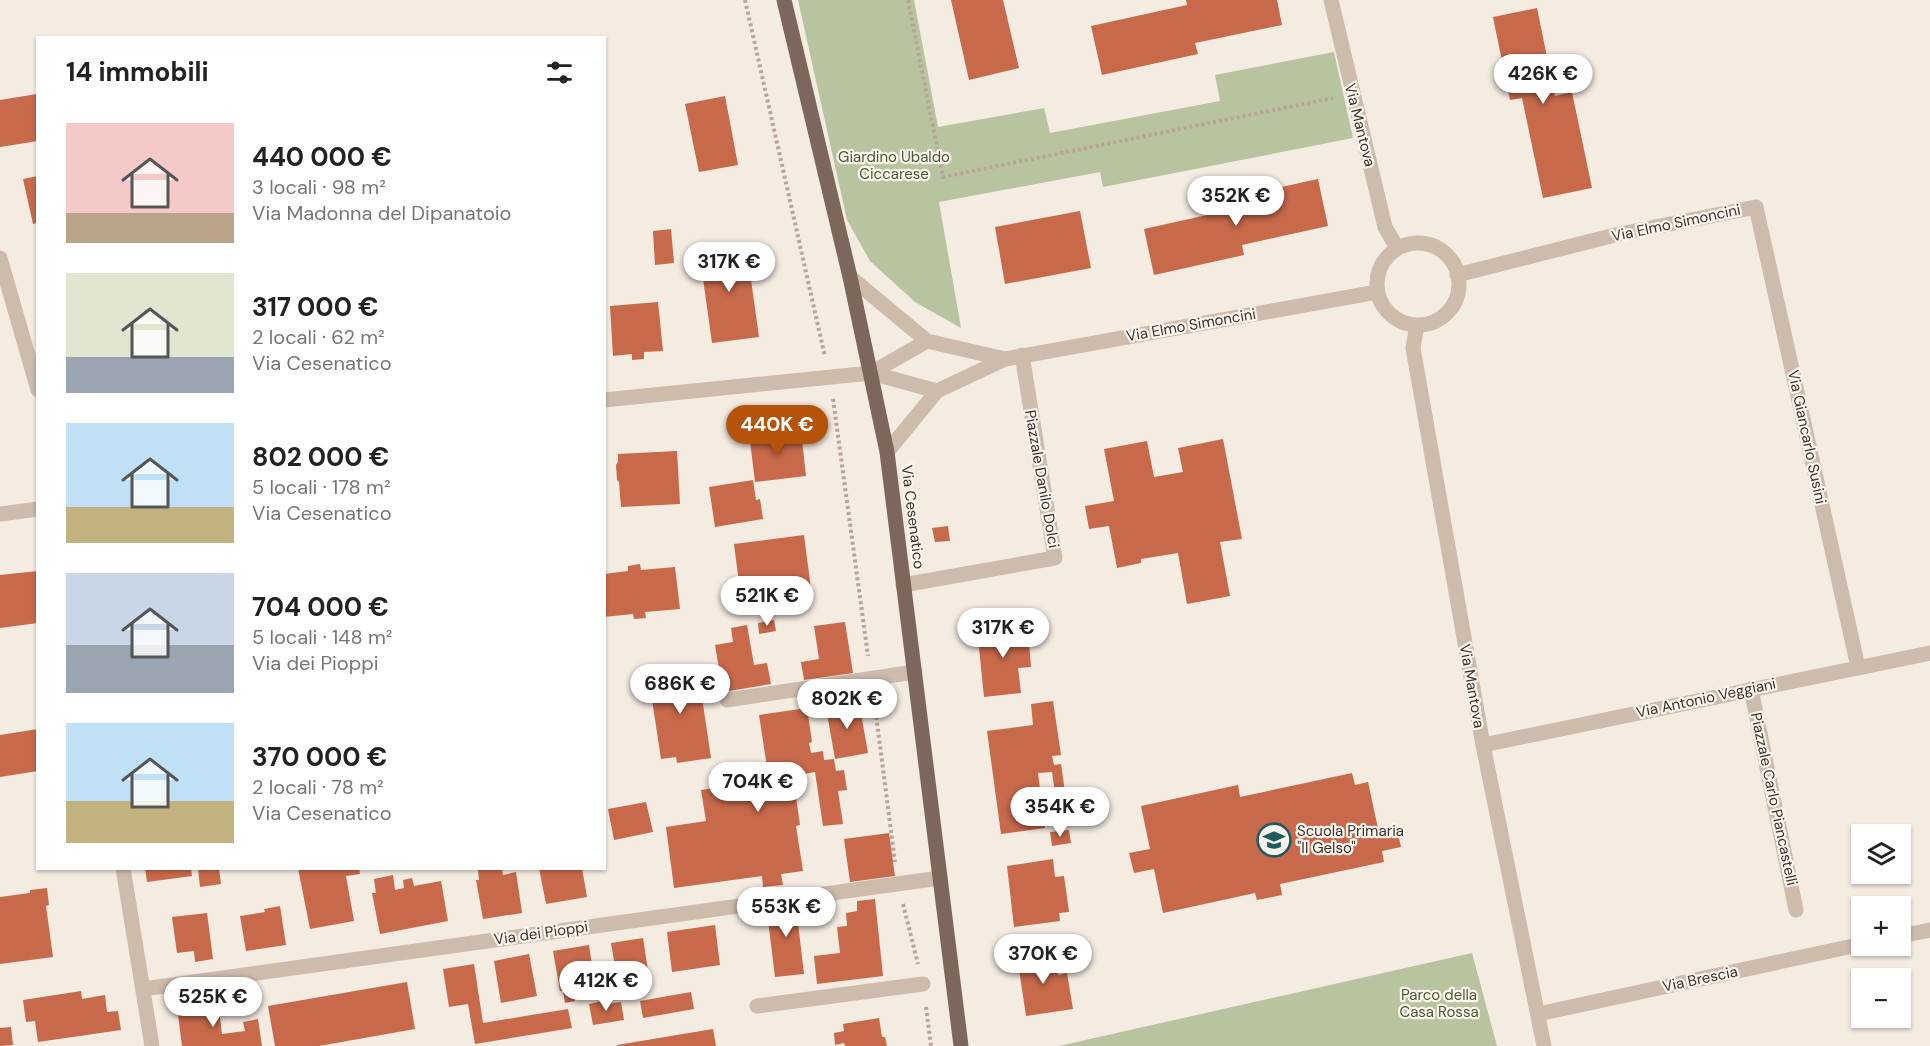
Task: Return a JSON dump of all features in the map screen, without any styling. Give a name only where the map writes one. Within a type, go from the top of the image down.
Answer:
[{"type":"main road","name":"Via Cesenatico","points":[[784,0],[850,277],[887,452],[961,1046]]},
{"type":"street","name":"Via Mantova","points":[[1331,0],[1385,227],[1397,248]]},
{"type":"street","name":"Via Elmo Simoncini","points":[[1457,275],[1615,236],[1756,207]]},
{"type":"street","name":"Via Giancarlo Susini","points":[[1756,207],[1858,667]]},
{"type":"street","points":[[1409,243],[1434,246],[1445,253],[1453,263],[1457,275],[1459,287],[1456,299],[1440,318],[1429,323],[1417,325],[1404,322],[1391,315],[1382,305],[1377,292],[1380,267],[1387,256],[1397,248],[1409,243]]},
{"type":"street","points":[[0,258],[36,383]]},
{"type":"street","name":"Via Elmo Simoncini","points":[[850,277],[927,341],[1005,359]]},
{"type":"street","name":"Via Elmo Simoncini","points":[[887,452],[938,391],[1005,359],[1377,292]]},
{"type":"street","name":"Via Mantova","points":[[1417,325],[1413,348],[1483,745],[1544,1046]]},
{"type":"street","points":[[871,373],[927,341]]},
{"type":"street","name":"Piazzale Danilo Dolci","points":[[903,585],[1055,558],[1022,355]]},
{"type":"street","points":[[606,400],[871,373],[938,391]]},
{"type":"street","points":[[0,514],[36,509]]},
{"type":"street","name":"Via Antonio Veggiani","points":[[1483,745],[1930,653]]},
{"type":"street","points":[[727,700],[915,672]]},
{"type":"street","name":"Piazzale Carlo Piancastelli","points":[[1751,689],[1796,910]]},
{"type":"street","points":[[123,870],[152,1046]]},
{"type":"street","name":"Via dei Pioppi","points":[[143,989],[940,878]]},
{"type":"street","points":[[1911,934],[1930,930]]},
{"type":"street","name":"Via Brescia","points":[[1538,1014],[1851,946]]},
{"type":"street","points":[[757,1006],[923,984]]},
{"type":"path","points":[[745,0],[830,377],[898,884],[923,984],[931,1046]]},
{"type":"path","points":[[908,0],[943,177],[1353,94]]},
{"type":"green space","name":"Giardino Ubaldo Ciccarese","points":[[798,0],[914,0],[938,127],[1044,108],[1050,133],[1220,101],[1215,75],[1334,52],[1353,138],[1103,187],[1100,172],[939,202],[961,328],[915,302],[870,261],[847,220]]},
{"type":"green space","name":"Parco della Casa Rossa","points":[[1472,953],[1497,1046],[1059,1046]]},
{"type":"building","points":[[951,0],[1003,0],[1019,68],[969,80]]},
{"type":"building","points":[[1186,0],[1277,0],[1282,25],[1195,43],[1198,54],[1102,75],[1091,26],[1187,5]]},
{"type":"building","points":[[1537,8],[1555,96],[1572,92],[1592,188],[1543,198],[1522,98],[1510,100],[1493,17]]},
{"type":"building","points":[[36,94],[36,141],[0,147],[0,100]]},
{"type":"building","points":[[725,96],[738,165],[699,172],[685,104]]},
{"type":"building","points":[[36,176],[36,223],[33,224],[23,179]]},
{"type":"building","points":[[1318,179],[1328,226],[1242,245],[1244,255],[1154,275],[1144,229],[1234,209],[1231,198]]},
{"type":"building","points":[[1080,211],[1091,268],[1005,284],[995,227]]},
{"type":"building","points":[[671,229],[674,263],[655,265],[653,231]]},
{"type":"building","points":[[746,244],[759,337],[712,343],[700,248]]},
{"type":"building","points":[[658,302],[663,351],[644,352],[644,359],[632,360],[632,354],[613,356],[610,306]]},
{"type":"building","points":[[766,431],[766,435],[801,431],[806,476],[755,482],[749,433]]},
{"type":"building","points":[[1223,439],[1242,539],[1220,542],[1230,596],[1187,604],[1178,553],[1141,559],[1141,563],[1117,568],[1109,526],[1089,529],[1085,506],[1114,501],[1104,449],[1147,441],[1154,477],[1183,472],[1178,448]]},
{"type":"building","points":[[677,451],[680,504],[621,507],[616,465],[618,454]]},
{"type":"building","points":[[753,480],[756,500],[760,499],[763,519],[715,527],[709,487]]},
{"type":"building","points":[[948,526],[950,541],[935,542],[932,528]]},
{"type":"building","points":[[804,535],[811,589],[741,599],[734,544]]},
{"type":"building","points":[[640,564],[641,570],[675,567],[680,609],[645,612],[646,618],[634,619],[633,614],[606,617],[606,574],[628,571],[628,566]]},
{"type":"building","points":[[36,571],[36,623],[0,628],[0,575]]},
{"type":"building","points":[[774,620],[776,631],[759,634],[758,623]]},
{"type":"building","points":[[845,622],[853,673],[804,680],[801,662],[819,659],[814,626]]},
{"type":"building","points":[[1014,624],[1014,632],[1028,631],[1031,667],[1018,668],[1021,693],[984,697],[977,628]]},
{"type":"building","points":[[747,625],[754,665],[767,663],[771,684],[723,692],[715,645],[733,642],[731,628]]},
{"type":"building","points":[[697,664],[711,758],[677,763],[676,757],[661,759],[649,680],[665,678],[663,669]]},
{"type":"building","points":[[1053,701],[1061,755],[1052,756],[1054,765],[1061,764],[1065,792],[1055,793],[1052,772],[1038,773],[1045,828],[1001,834],[987,731],[1033,725],[1031,704]]},
{"type":"building","points":[[859,702],[868,753],[835,759],[826,708]]},
{"type":"building","points":[[807,708],[812,742],[809,743],[811,753],[823,751],[824,760],[834,759],[836,771],[844,770],[847,790],[838,791],[843,824],[823,826],[815,772],[793,776],[800,825],[796,826],[803,871],[781,874],[783,885],[763,887],[762,876],[674,888],[666,827],[706,821],[701,790],[769,780],[759,715]]},
{"type":"building","points":[[36,729],[36,771],[0,777],[0,735]]},
{"type":"building","name":"Scuola Primaria \"Il Gelso\"","points":[[1352,773],[1355,785],[1368,782],[1379,833],[1397,829],[1401,847],[1382,851],[1384,862],[1280,884],[1282,895],[1257,900],[1255,893],[1163,913],[1154,869],[1134,873],[1129,853],[1150,849],[1141,806],[1238,785],[1240,797]]},
{"type":"building","points":[[646,802],[653,832],[614,840],[608,809]]},
{"type":"building","points":[[1069,830],[1071,843],[1052,846],[1050,832]]},
{"type":"building","points":[[889,833],[895,876],[850,882],[844,839]]},
{"type":"building","points":[[1053,859],[1055,877],[1064,876],[1069,912],[1059,913],[1060,921],[1014,927],[1007,866]]},
{"type":"building","points":[[145,870],[191,870],[192,876],[147,882]]},
{"type":"building","points":[[198,870],[219,870],[221,884],[200,887]]},
{"type":"building","points":[[298,870],[359,870],[360,874],[346,876],[354,921],[310,929]]},
{"type":"building","points":[[478,870],[502,870],[503,875],[516,872],[522,913],[483,919],[476,880],[479,880]]},
{"type":"building","points":[[539,870],[582,870],[587,897],[546,904]]},
{"type":"building","points":[[393,875],[395,890],[404,888],[403,880],[412,878],[414,886],[441,881],[448,921],[380,934],[372,893],[376,893],[374,879]]},
{"type":"building","points":[[47,888],[49,905],[46,906],[53,957],[0,964],[0,897]]},
{"type":"building","points":[[875,899],[883,976],[817,984],[814,956],[840,953],[837,927],[847,926],[846,913],[857,911],[857,901]]},
{"type":"building","points":[[799,900],[802,922],[798,923],[804,974],[775,977],[766,904]]},
{"type":"building","points":[[280,906],[286,945],[246,951],[240,916],[265,912],[264,909]]},
{"type":"building","points":[[207,913],[213,959],[195,962],[194,951],[177,953],[172,917]]},
{"type":"building","points":[[715,925],[720,965],[672,972],[667,932]]},
{"type":"building","points":[[643,938],[649,977],[636,979],[638,987],[619,990],[611,943]]},
{"type":"building","points":[[589,945],[595,985],[573,989],[575,1001],[565,1003],[563,991],[560,991],[553,951]]},
{"type":"building","points":[[1054,951],[1058,975],[1067,973],[1073,1009],[1026,1016],[1017,956]]},
{"type":"building","points":[[529,954],[537,996],[501,1003],[494,961]]},
{"type":"building","points":[[474,964],[483,1023],[568,1009],[572,1028],[475,1044],[468,1004],[449,1007],[443,969]]},
{"type":"building","points":[[407,982],[415,1029],[319,1046],[275,1046],[268,1006]]},
{"type":"building","points":[[81,991],[82,999],[105,995],[107,1012],[118,1011],[121,1030],[38,1042],[35,1021],[26,1022],[23,1000]]},
{"type":"building","points":[[691,992],[694,1009],[643,1018],[640,1001]]},
{"type":"building","points":[[607,1000],[607,1004],[621,1002],[624,1020],[593,1025],[589,1004]]},
{"type":"building","points":[[218,1002],[222,1034],[245,1031],[243,1022],[258,1019],[262,1046],[182,1046],[177,1007]]},
{"type":"building","points":[[879,1018],[882,1037],[885,1037],[887,1046],[845,1046],[844,1043],[835,1045],[834,1033],[844,1031],[843,1024]]},
{"type":"building","points":[[11,1027],[13,1045],[0,1046],[0,1028]]},
{"type":"building","points":[[713,1029],[716,1046],[617,1046],[617,1045]]},
{"type":"place","name":"Scuola Primaria \"Il Gelso\"","points":[[1274,840]]}]
